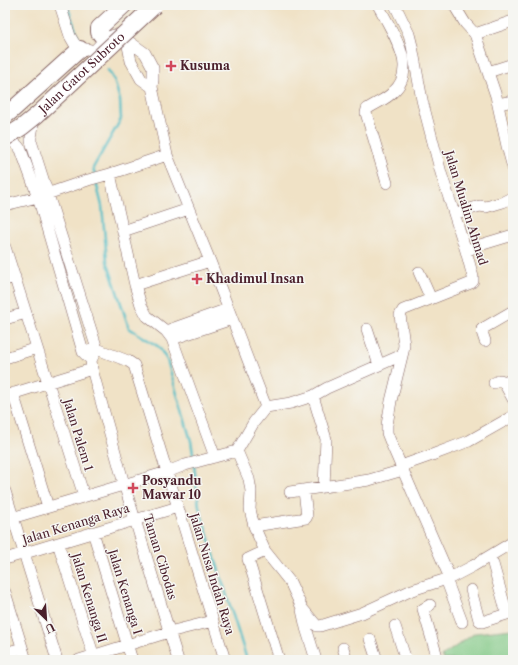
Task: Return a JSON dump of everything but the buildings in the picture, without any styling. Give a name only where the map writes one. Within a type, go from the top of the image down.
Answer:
[{"type":"highway","points":[[105,40],[99,32],[99,28],[124,5]]},
{"type":"highway","name":"Jalan Gatot Subroto","points":[[5,125],[28,109],[140,5]]},
{"type":"highway","name":"Jalan Gatot Subroto","points":[[7,142],[155,5]]},
{"type":"highway","points":[[7,142],[33,126],[162,5]]},
{"type":"highway","points":[[5,116],[87,50],[98,57],[97,63],[93,70]]},
{"type":"street","points":[[60,5],[70,36],[74,43],[87,50],[111,35],[117,34],[145,53],[152,68],[152,87],[167,155],[266,406]]},
{"type":"street","points":[[378,5],[402,54],[404,66],[403,76],[399,86],[392,94],[367,109],[366,113],[387,183]]},
{"type":"street","name":"Jalan Mualim Ahmad","points":[[395,5],[409,34],[422,100],[441,173],[473,274],[473,281],[401,312],[400,315],[404,345],[391,401],[387,433],[448,578],[462,622]]},
{"type":"street","points":[[454,5],[465,23],[475,34],[498,104],[513,168]]},
{"type":"street","points":[[475,34],[513,21]]},
{"type":"street","points":[[126,40],[131,61],[141,79],[152,87]]},
{"type":"street","points":[[488,72],[513,64]]},
{"type":"street","points":[[498,104],[513,101]]},
{"type":"street","points":[[33,126],[31,141],[43,196],[83,352],[91,365]]},
{"type":"street","points":[[7,142],[18,146],[43,196],[96,349],[91,365]]},
{"type":"street","points":[[5,205],[43,196],[167,155]]},
{"type":"street","points":[[106,175],[123,231],[141,305],[148,316],[169,335],[215,458]]},
{"type":"street","points":[[454,214],[480,206],[486,207],[503,202],[513,197]]},
{"type":"street","points":[[123,231],[189,209]]},
{"type":"street","points":[[466,251],[492,241],[513,236]]},
{"type":"street","name":"Jalan Palem 1","points":[[5,247],[10,279],[26,313],[84,496]]},
{"type":"street","points":[[135,285],[210,261]]},
{"type":"street","points":[[419,272],[431,299]]},
{"type":"street","points":[[485,341],[481,330],[513,311]]},
{"type":"street","points":[[5,319],[26,313]]},
{"type":"street","points":[[169,335],[230,314]]},
{"type":"street","points":[[367,329],[379,365]]},
{"type":"street","points":[[5,358],[37,348]]},
{"type":"street","points":[[83,352],[96,349]]},
{"type":"street","name":"Jalan Nusa Indah Raya","points":[[96,349],[128,361],[134,365],[225,660]]},
{"type":"street","points":[[9,519],[167,472],[185,465],[237,451],[254,422],[266,406],[290,403],[313,396],[327,388],[402,355]]},
{"type":"street","points":[[48,507],[9,394],[48,382],[91,365]]},
{"type":"street","name":"Taman Cibodas","points":[[91,365],[134,519],[178,660]]},
{"type":"street","points":[[494,383],[500,380],[503,381],[513,399]]},
{"type":"street","points":[[313,396],[326,439],[324,487]]},
{"type":"street","points":[[290,492],[370,480],[469,441],[513,416]]},
{"type":"street","points":[[237,451],[249,479],[251,491],[250,509],[254,526],[265,551],[290,582],[302,608],[306,628],[316,660]]},
{"type":"street","points":[[5,491],[9,519],[24,553],[56,660]]},
{"type":"street","points":[[254,526],[306,518],[304,491]]},
{"type":"street","name":"Jalan Kenanga Raya","points":[[5,559],[178,507]]},
{"type":"street","name":"Jalan Kenanga I","points":[[93,532],[132,660]]},
{"type":"street","points":[[302,608],[316,625],[320,626],[362,613],[412,590],[448,578],[473,566],[513,542]]},
{"type":"street","name":"Jalan Kenanga II","points":[[58,543],[94,658]]},
{"type":"street","points":[[265,551],[248,559],[278,660]]},
{"type":"street","points":[[471,590],[480,621],[482,622],[510,613],[493,564]]},
{"type":"street","points":[[5,592],[9,620],[26,660]]},
{"type":"street","points":[[430,605],[423,609],[438,660]]},
{"type":"street","points":[[79,660],[94,658],[169,632],[213,621]]},
{"type":"street","points":[[395,626],[406,660]]},
{"type":"street","points":[[370,639],[377,660]]},
{"type":"street","points":[[5,653],[22,648]]},
{"type":"street","points":[[343,648],[347,660]]},
{"type":"green space","points":[[513,629],[513,660],[444,660],[442,656],[475,633]]},
{"type":"waterway","points":[[67,5],[78,37]]},
{"type":"waterway","points":[[95,175],[93,168],[121,119],[120,100],[114,80],[108,70]]},
{"type":"waterway","points":[[96,182],[102,206],[107,261],[129,328],[159,347],[167,360],[191,441],[194,460]]},
{"type":"waterway","points":[[194,465],[199,507],[247,660]]},
{"type":"place","name":"Kusuma","points":[[171,66]]},
{"type":"place","name":"Khadimul Insan","points":[[197,279]]},
{"type":"place","name":"Posyandu Mawar 10","points":[[133,488]]}]
